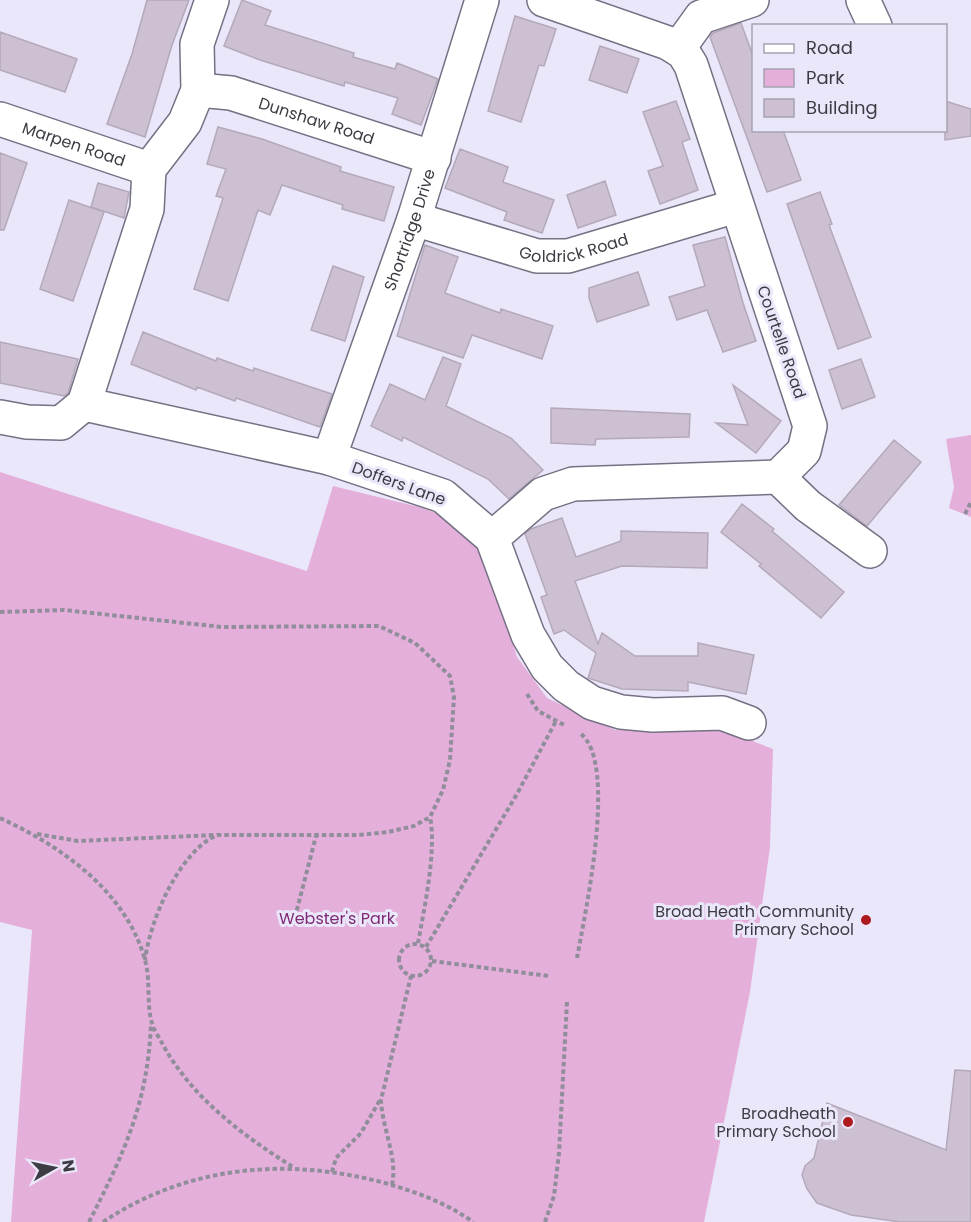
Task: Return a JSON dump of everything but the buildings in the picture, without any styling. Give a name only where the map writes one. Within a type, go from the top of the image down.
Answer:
[{"type":"street","points":[[13,419],[61,423],[84,405],[147,209],[149,169],[185,122],[198,90],[197,44],[212,0]]},
{"type":"street","name":"Shortridge Drive","points":[[329,458],[414,219],[482,0]]},
{"type":"street","points":[[544,0],[668,43],[678,49],[701,17],[752,0]]},
{"type":"street","points":[[863,0],[874,24]]},
{"type":"street","name":"Courtelle Road","points":[[678,49],[691,65],[810,426],[804,451],[778,477]]},
{"type":"street","name":"Dunshaw Road","points":[[198,90],[231,93],[434,158]]},
{"type":"street","name":"Marpen Road","points":[[0,119],[149,169]]},
{"type":"street","name":"Goldrick Road","points":[[414,219],[537,256],[552,258],[736,206]]},
{"type":"street","name":"Doffers Lane","points":[[84,405],[329,458],[443,496],[492,538],[528,635],[547,667],[566,686],[592,703],[621,712],[653,715],[722,712],[749,723]]},
{"type":"street","points":[[492,538],[543,494],[573,484],[778,477],[808,506],[870,551]]},
{"type":"path","points":[[965,514],[971,502]]},
{"type":"path","points":[[0,612],[64,610],[222,627],[379,626],[403,635],[434,658],[453,683],[454,725],[444,790],[430,817],[414,825],[388,832],[316,836],[217,835],[78,840],[34,834]]},
{"type":"path","points":[[526,693],[538,711],[583,735],[594,753],[597,786],[592,872],[577,958]]},
{"type":"path","points":[[426,948],[517,794],[556,721]]},
{"type":"path","points":[[418,943],[426,895],[432,829],[430,817]]},
{"type":"path","points":[[0,818],[34,834],[62,853],[100,886],[122,911],[145,960],[151,986],[152,1023],[146,1083],[135,1124],[121,1159],[89,1222]]},
{"type":"path","points":[[145,960],[151,932],[174,880],[203,841],[217,835]]},
{"type":"path","points":[[293,925],[316,836]]},
{"type":"path","points":[[418,943],[426,948],[432,961]]},
{"type":"path","points":[[418,943],[403,949],[399,959],[402,970],[411,976],[424,974],[432,961]]},
{"type":"path","points":[[432,961],[549,976]]},
{"type":"path","points":[[392,1185],[394,1171],[382,1118],[381,1100],[411,976]]},
{"type":"path","points":[[545,1222],[554,1196],[559,1153],[567,1002]]},
{"type":"path","points":[[152,1023],[167,1052],[206,1102],[268,1151],[293,1167]]},
{"type":"path","points":[[332,1172],[336,1158],[361,1133],[381,1100]]},
{"type":"path","points":[[103,1222],[161,1192],[210,1175],[293,1167],[332,1172],[392,1185],[439,1202],[473,1222]]},
{"type":"green space","points":[[971,435],[971,517],[949,508],[954,487],[946,439]]},
{"type":"green space","name":"Webster's Park","points":[[0,472],[307,571],[333,486],[419,507],[464,523],[484,549],[517,657],[547,698],[615,730],[720,728],[773,749],[770,847],[750,992],[704,1222],[11,1222],[32,930],[0,922]]},
{"type":"place","name":"Broad Heath Community Primary School","points":[[866,920]]},
{"type":"place","name":"Broadheath Primary School","points":[[848,1122]]}]
